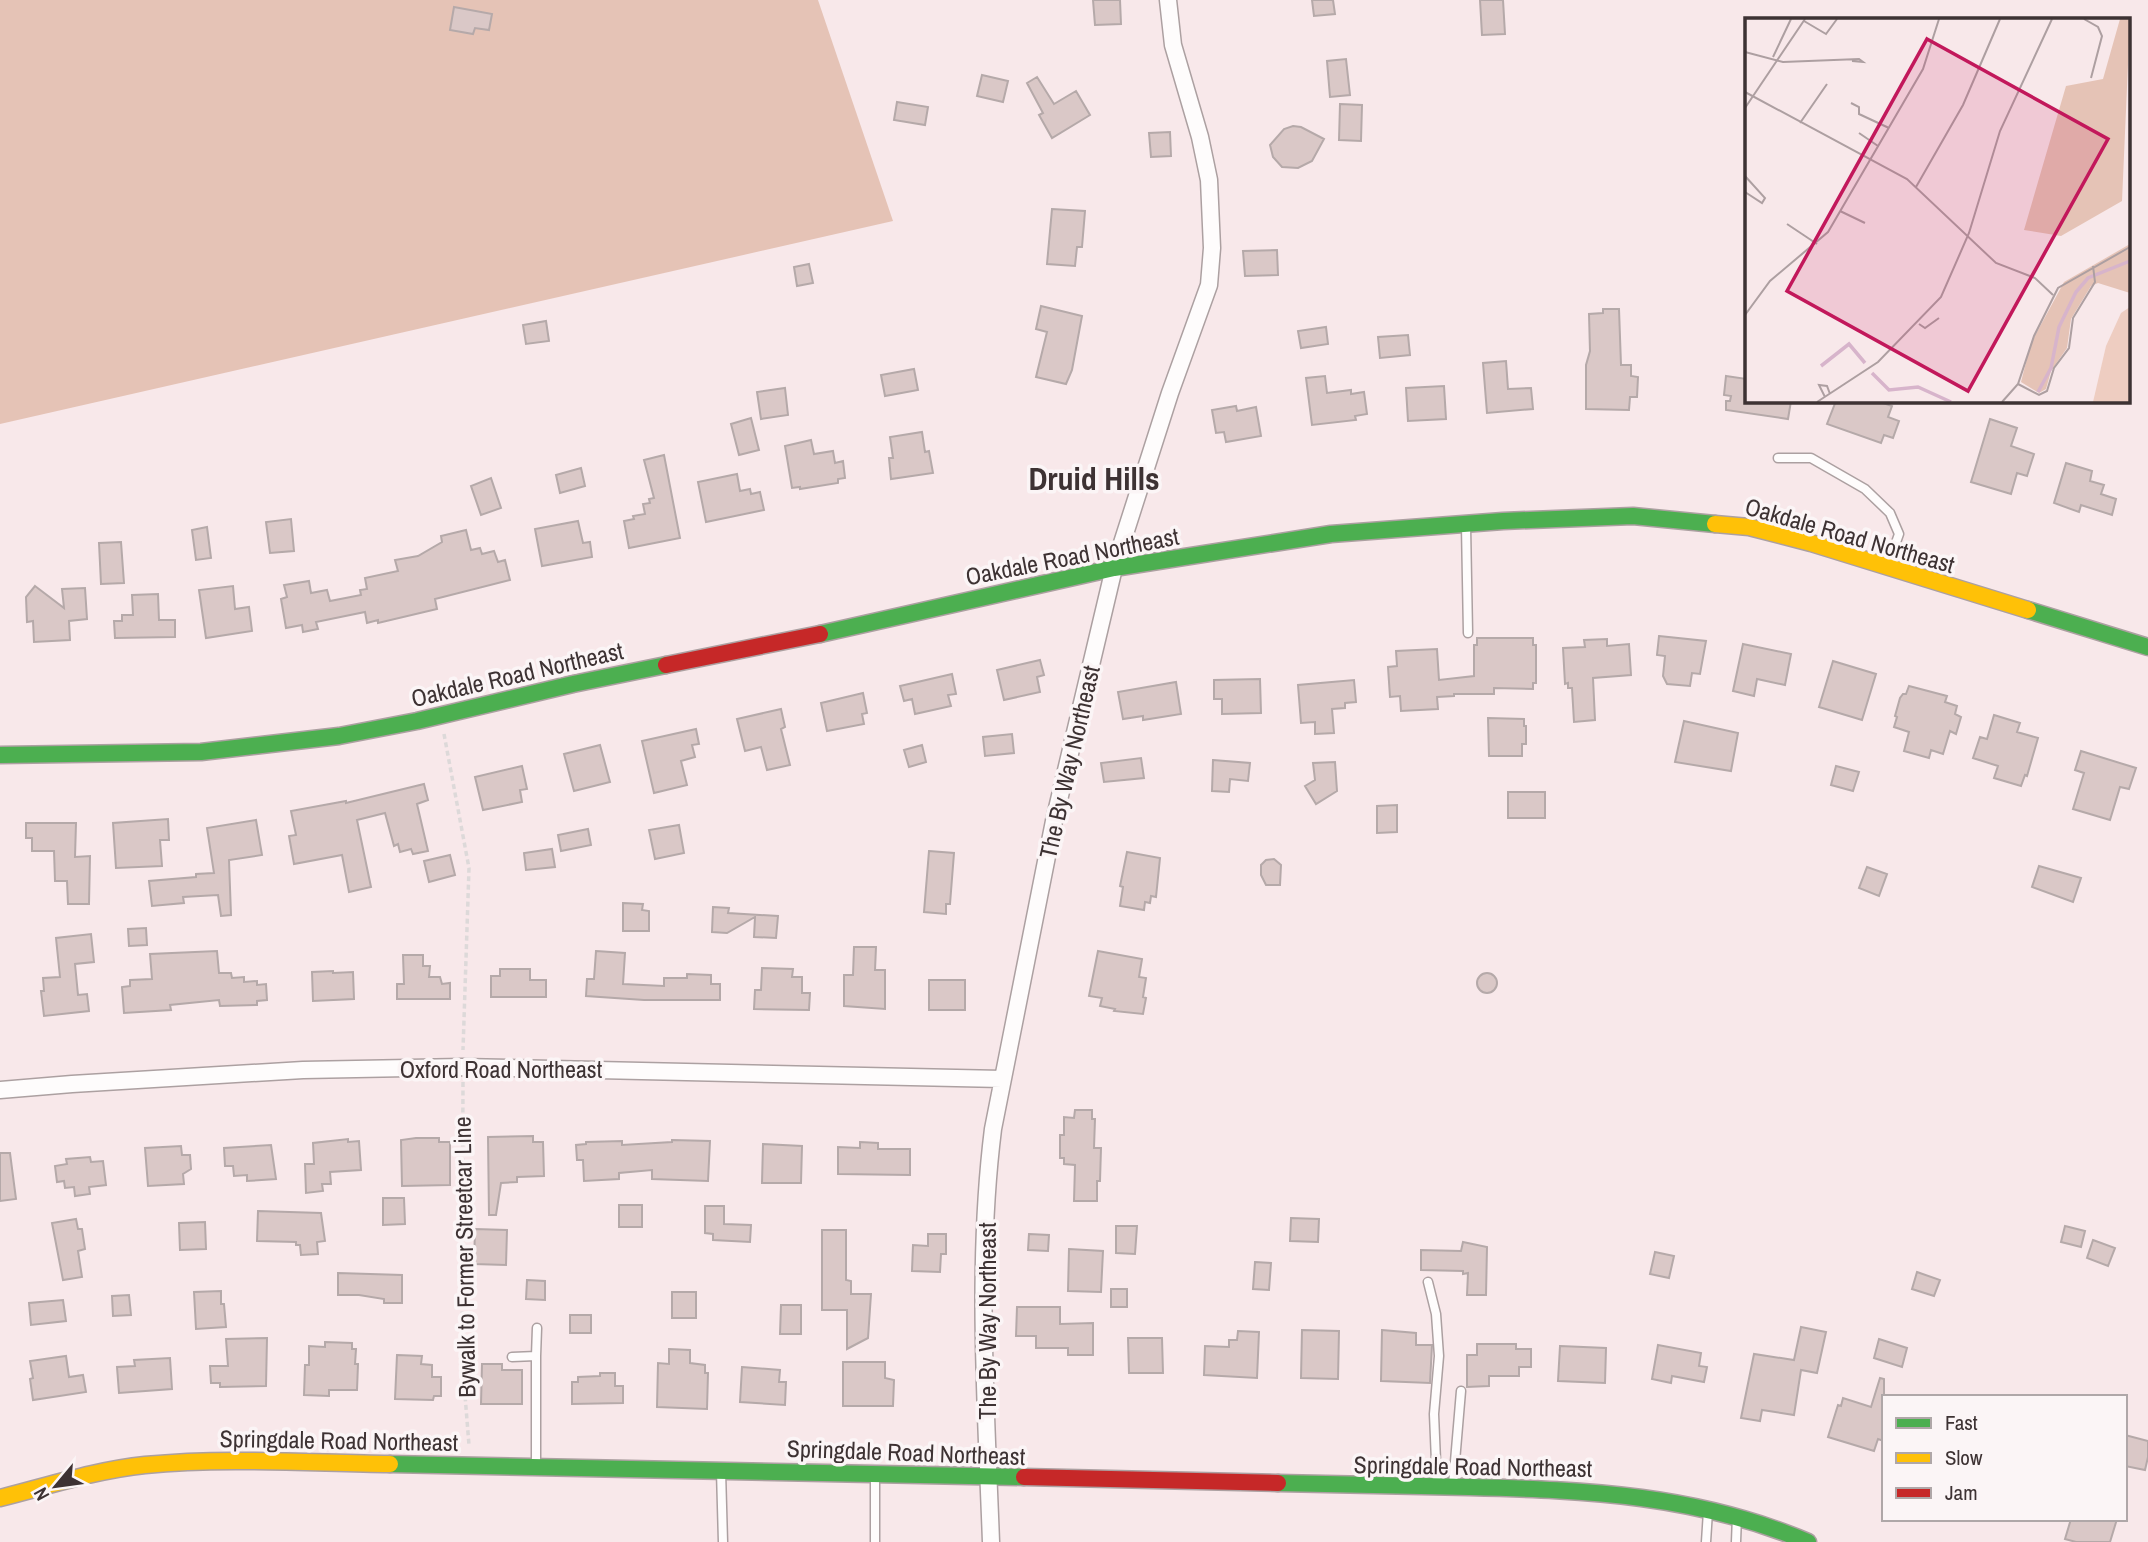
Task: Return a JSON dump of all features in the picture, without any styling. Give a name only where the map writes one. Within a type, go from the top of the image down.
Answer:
[{"type":"street","name":"The By Way Northeast","points":[[991,1542],[985,1322],[986,1218],[988,1170],[1002,1079],[1057,808],[1114,568],[1170,393],[1209,285],[1211,202],[1208,170],[1177,65],[1168,0]]},
{"type":"street","name":"Oakdale Road Northeast","points":[[0,755],[201,752],[339,736],[573,684],[848,628],[1114,568],[1320,536],[1466,523],[1633,516],[1749,527],[2148,647]]},
{"type":"street","name":"Oxford Road Northeast","points":[[0,1090],[303,1070],[463,1068],[1002,1079]]},
{"type":"street","name":"Springdale Road Northeast","points":[[0,1498],[96,1473],[187,1462],[721,1470],[1615,1492],[1708,1508],[1808,1542]]},
{"type":"lane","points":[[1778,458],[1811,458],[1865,489],[1890,513],[1899,534],[1887,567]]},
{"type":"lane","points":[[1466,523],[1468,632]]},
{"type":"lane","points":[[1428,1282],[1436,1314],[1439,1356],[1434,1413],[1445,1488]]},
{"type":"lane","points":[[536,1466],[537,1328]]},
{"type":"lane","points":[[512,1357],[536,1356]]},
{"type":"lane","points":[[1445,1488],[1461,1391]]},
{"type":"lane","points":[[721,1470],[723,1542]]},
{"type":"lane","points":[[875,1474],[875,1542]]},
{"type":"lane","points":[[1706,1542],[1708,1508]]},
{"type":"lane","points":[[1736,1542],[1737,1516]]},
{"type":"path","name":"Bywalk to Former Streetcar Line","points":[[441,715],[469,868],[463,1068],[462,1358],[470,1465]]},
{"type":"shaded area","points":[[0,0],[818,0],[893,221],[0,424]]},
{"type":"building","points":[[1093,0],[1120,0],[1121,24],[1095,25]]},
{"type":"building","points":[[1312,0],[1333,0],[1335,14],[1314,16]]},
{"type":"building","points":[[1480,0],[1503,0],[1505,34],[1482,35]]},
{"type":"building","points":[[454,7],[492,14],[489,30],[475,28],[473,34],[450,30]]},
{"type":"building","points":[[1346,59],[1350,95],[1330,97],[1327,61]]},
{"type":"building","points":[[982,75],[1008,81],[1003,102],[977,96]]},
{"type":"building","points":[[1037,77],[1054,104],[1076,91],[1090,115],[1052,138],[1039,115],[1043,113],[1027,83]]},
{"type":"building","points":[[897,102],[928,107],[925,125],[894,120]]},
{"type":"building","points":[[1340,104],[1362,105],[1361,141],[1339,140]]},
{"type":"building","points":[[1301,127],[1324,139],[1312,161],[1298,168],[1282,167],[1273,157],[1270,145],[1284,129]]},
{"type":"building","points":[[1170,132],[1171,156],[1151,157],[1149,133]]},
{"type":"building","points":[[1052,209],[1085,211],[1082,247],[1077,247],[1075,266],[1047,264]]},
{"type":"building","points":[[1277,250],[1278,275],[1245,276],[1243,251]]},
{"type":"building","points":[[809,264],[813,283],[797,286],[794,267]]},
{"type":"building","points":[[1041,306],[1082,316],[1072,370],[1066,384],[1036,377],[1047,332],[1036,329]]},
{"type":"building","points":[[1603,309],[1619,309],[1621,365],[1631,365],[1631,376],[1638,377],[1637,397],[1630,397],[1629,410],[1586,409],[1586,365],[1590,351],[1589,314],[1603,313]]},
{"type":"building","points":[[546,321],[549,341],[526,344],[523,325]]},
{"type":"building","points":[[1326,327],[1328,344],[1301,348],[1298,331]]},
{"type":"building","points":[[1408,335],[1410,355],[1380,358],[1378,337]]},
{"type":"building","points":[[1506,361],[1508,389],[1531,388],[1533,409],[1487,413],[1483,363]]},
{"type":"building","points":[[914,369],[918,390],[885,396],[881,375]]},
{"type":"building","points":[[1325,376],[1327,393],[1351,390],[1351,394],[1364,392],[1367,414],[1355,416],[1356,420],[1312,425],[1306,378]]},
{"type":"building","points":[[1726,376],[1745,379],[1745,402],[1791,402],[1788,419],[1726,410],[1726,401],[1730,401],[1731,396],[1724,395]]},
{"type":"building","points":[[1444,386],[1446,419],[1408,421],[1406,388]]},
{"type":"building","points":[[785,388],[788,415],[761,419],[757,392]]},
{"type":"building","points":[[1836,402],[1880,402],[1892,406],[1888,417],[1899,421],[1893,438],[1884,435],[1881,443],[1827,424]]},
{"type":"building","points":[[1236,406],[1237,411],[1256,407],[1261,436],[1226,442],[1224,432],[1216,433],[1212,410]]},
{"type":"building","points":[[751,418],[759,450],[739,455],[731,424]]},
{"type":"building","points":[[1990,419],[2017,428],[2011,446],[2034,454],[2027,476],[2017,473],[2011,494],[1971,482]]},
{"type":"building","points":[[922,432],[925,452],[929,451],[933,473],[891,479],[889,458],[893,458],[890,437]]},
{"type":"building","points":[[811,440],[814,454],[833,451],[835,463],[843,461],[845,478],[838,479],[838,483],[792,488],[785,446]]},
{"type":"building","points":[[664,455],[680,538],[629,548],[624,521],[645,514],[643,504],[650,503],[649,499],[654,498],[644,460]]},
{"type":"building","points":[[2066,463],[2092,471],[2090,481],[2104,485],[2101,494],[2116,499],[2112,515],[2081,505],[2079,512],[2054,503]]},
{"type":"building","points":[[581,468],[585,486],[560,493],[556,475]]},
{"type":"building","points":[[737,474],[740,491],[750,489],[751,494],[760,492],[764,510],[706,522],[698,482]]},
{"type":"building","points":[[491,478],[501,508],[481,515],[471,486]]},
{"type":"building","points":[[291,519],[294,551],[270,553],[266,522]]},
{"type":"building","points":[[578,521],[583,543],[590,542],[592,557],[542,566],[535,529]]},
{"type":"building","points":[[207,527],[211,558],[196,560],[192,530]]},
{"type":"building","points":[[466,530],[471,550],[480,548],[482,554],[494,551],[498,562],[505,560],[510,580],[435,599],[437,609],[378,623],[378,620],[367,623],[365,612],[316,622],[318,629],[303,632],[302,625],[286,628],[281,599],[287,597],[284,585],[309,581],[311,593],[327,590],[330,601],[361,595],[360,590],[367,589],[365,578],[398,571],[395,560],[418,556],[442,542],[441,536]]},
{"type":"building","points":[[121,542],[124,583],[101,584],[99,543]]},
{"type":"building","points":[[35,586],[64,608],[62,589],[85,588],[87,619],[69,621],[70,640],[34,642],[33,621],[27,622],[26,597]]},
{"type":"building","points":[[233,586],[235,609],[249,607],[252,631],[206,638],[199,590]]},
{"type":"building","points":[[158,594],[159,620],[175,620],[175,637],[115,638],[114,621],[122,621],[122,615],[133,615],[132,595]]},
{"type":"building","points":[[1659,636],[1706,641],[1700,674],[1692,673],[1690,686],[1667,684],[1663,676],[1665,656],[1657,655]]},
{"type":"building","points":[[1477,638],[1533,638],[1533,645],[1536,645],[1536,683],[1533,683],[1533,689],[1494,688],[1494,694],[1454,694],[1437,697],[1438,709],[1401,711],[1400,696],[1390,697],[1388,667],[1397,666],[1396,651],[1437,649],[1439,680],[1474,676],[1474,645],[1477,645]]},
{"type":"building","points":[[1607,639],[1607,646],[1629,644],[1631,675],[1593,678],[1595,720],[1574,722],[1572,688],[1568,688],[1568,683],[1565,684],[1563,648],[1585,647],[1584,640]]},
{"type":"building","points":[[1743,644],[1791,654],[1785,685],[1757,679],[1754,696],[1733,691]]},
{"type":"building","points":[[1040,660],[1044,675],[1037,677],[1040,692],[1004,700],[997,670]]},
{"type":"building","points":[[1833,661],[1876,674],[1862,720],[1819,707]]},
{"type":"building","points":[[952,674],[956,694],[948,695],[951,706],[915,714],[912,699],[904,701],[900,686]]},
{"type":"building","points":[[1260,679],[1261,713],[1222,714],[1222,699],[1214,699],[1214,680]]},
{"type":"building","points":[[1354,680],[1356,702],[1345,703],[1345,708],[1332,709],[1334,733],[1315,734],[1315,722],[1301,723],[1298,685]]},
{"type":"building","points":[[1176,682],[1181,714],[1143,720],[1143,716],[1123,719],[1118,692]]},
{"type":"building","points":[[1909,686],[1947,696],[1945,702],[1957,706],[1955,714],[1961,717],[1956,734],[1950,731],[1943,754],[1931,750],[1929,758],[1904,751],[1909,732],[1894,727],[1900,698],[1906,694]]},
{"type":"building","points":[[863,693],[867,713],[862,714],[864,724],[827,731],[821,703]]},
{"type":"building","points":[[781,709],[785,727],[781,729],[790,765],[767,770],[761,747],[745,751],[737,719]]},
{"type":"building","points":[[1994,715],[2020,723],[2017,732],[2038,738],[2027,776],[2025,775],[2021,786],[1994,778],[1998,766],[1973,758],[1980,737],[1987,739]]},
{"type":"building","points":[[1488,718],[1524,719],[1526,744],[1522,744],[1522,756],[1489,756]]},
{"type":"building","points":[[1684,721],[1738,733],[1731,771],[1675,762]]},
{"type":"building","points":[[696,729],[699,744],[692,745],[695,757],[681,761],[687,785],[654,793],[642,741]]},
{"type":"building","points":[[1012,734],[1014,753],[985,756],[983,737]]},
{"type":"building","points":[[600,745],[610,782],[574,791],[564,754]]},
{"type":"building","points":[[922,745],[926,762],[909,767],[904,750]]},
{"type":"building","points":[[2081,751],[2136,768],[2129,789],[2120,787],[2110,820],[2073,809],[2084,773],[2075,770]]},
{"type":"building","points":[[1141,758],[1144,778],[1104,782],[1101,763]]},
{"type":"building","points":[[1213,760],[1250,763],[1248,781],[1230,779],[1229,792],[1212,791]]},
{"type":"building","points":[[1335,762],[1337,791],[1316,804],[1305,786],[1315,780],[1313,763]]},
{"type":"building","points":[[522,766],[527,789],[520,790],[522,802],[483,810],[475,777]]},
{"type":"building","points":[[1836,766],[1859,772],[1853,791],[1831,785]]},
{"type":"building","points":[[424,784],[428,800],[417,804],[428,851],[413,854],[411,849],[400,852],[398,844],[394,846],[385,813],[357,820],[371,887],[349,892],[342,855],[294,864],[289,836],[296,835],[291,811],[346,803]]},
{"type":"building","points":[[1508,792],[1545,792],[1545,818],[1508,818]]},
{"type":"building","points":[[1397,805],[1397,832],[1377,833],[1377,806]]},
{"type":"building","points":[[168,819],[169,840],[160,840],[162,866],[116,868],[113,823]]},
{"type":"building","points":[[256,820],[262,855],[229,860],[231,915],[221,916],[218,895],[183,897],[184,903],[152,906],[149,881],[214,873],[207,828]]},
{"type":"building","points":[[26,823],[76,823],[75,857],[90,856],[89,904],[68,904],[67,881],[55,881],[54,851],[32,851],[32,838],[26,838]]},
{"type":"building","points":[[679,825],[684,853],[655,859],[649,830]]},
{"type":"building","points":[[588,829],[591,845],[561,851],[558,835]]},
{"type":"building","points":[[552,849],[555,867],[526,870],[524,853]]},
{"type":"building","points":[[929,851],[954,853],[950,904],[946,904],[946,914],[924,912]]},
{"type":"building","points":[[1127,852],[1160,858],[1156,897],[1151,896],[1150,903],[1145,902],[1144,910],[1120,906],[1123,887],[1120,886]]},
{"type":"building","points":[[450,855],[455,875],[429,882],[424,861]]},
{"type":"building","points":[[1274,859],[1281,865],[1280,885],[1266,885],[1261,875],[1261,865],[1266,860]]},
{"type":"building","points":[[2039,866],[2081,878],[2073,902],[2032,887]]},
{"type":"building","points":[[1867,867],[1887,874],[1879,896],[1859,888]]},
{"type":"building","points":[[623,903],[643,904],[642,910],[649,911],[649,931],[623,931]]},
{"type":"building","points":[[713,907],[729,908],[728,913],[778,916],[776,938],[754,937],[755,917],[727,933],[712,932]]},
{"type":"building","points":[[146,928],[147,945],[129,946],[128,929]]},
{"type":"building","points":[[91,934],[94,962],[75,964],[78,995],[87,994],[89,1011],[44,1016],[41,991],[44,991],[43,978],[60,977],[56,938]]},
{"type":"building","points":[[854,947],[876,947],[875,970],[885,970],[885,1009],[844,1006],[844,975],[853,975]]},
{"type":"building","points":[[217,951],[219,973],[231,973],[232,978],[244,977],[244,982],[257,981],[257,985],[266,984],[267,1000],[257,1001],[257,1005],[220,1006],[219,1000],[170,1005],[171,1010],[124,1013],[122,987],[130,986],[130,980],[152,979],[150,954]]},
{"type":"building","points":[[596,951],[625,953],[623,984],[664,986],[664,978],[687,978],[687,974],[711,975],[711,984],[720,984],[720,1000],[644,1000],[586,996],[587,979],[594,979]]},
{"type":"building","points":[[1098,951],[1142,959],[1139,977],[1146,978],[1143,1014],[1114,1011],[1115,1009],[1100,1006],[1102,998],[1089,996]]},
{"type":"building","points":[[403,955],[423,955],[423,966],[430,966],[429,977],[440,977],[442,984],[450,983],[450,999],[397,999],[397,984],[404,984]]},
{"type":"building","points":[[762,968],[793,969],[792,977],[802,977],[802,993],[810,993],[809,1010],[754,1009],[755,990],[761,990]]},
{"type":"building","points":[[500,969],[530,969],[530,980],[546,980],[546,997],[491,997],[491,976],[500,976]]},
{"type":"building","points":[[312,972],[353,972],[354,999],[313,1001]]},
{"type":"building","points":[[1487,973],[1494,976],[1497,983],[1494,990],[1487,993],[1480,990],[1477,983],[1480,976]]},
{"type":"building","points":[[929,980],[965,980],[965,1010],[929,1010]]},
{"type":"building","points":[[1075,1110],[1092,1110],[1092,1119],[1095,1119],[1094,1148],[1101,1148],[1097,1201],[1074,1201],[1075,1165],[1064,1164],[1064,1158],[1060,1158],[1060,1135],[1064,1135],[1064,1117],[1074,1118]]},
{"type":"building","points":[[533,1136],[533,1142],[543,1142],[544,1176],[517,1177],[517,1182],[501,1183],[496,1215],[489,1215],[488,1137]]},
{"type":"building","points":[[439,1138],[439,1142],[450,1142],[450,1185],[402,1186],[401,1140]]},
{"type":"building","points":[[348,1139],[348,1142],[359,1141],[361,1170],[330,1172],[331,1184],[322,1184],[323,1191],[306,1193],[305,1164],[314,1164],[313,1143]]},
{"type":"building","points":[[672,1140],[710,1141],[708,1181],[652,1179],[652,1170],[619,1173],[619,1179],[584,1181],[583,1160],[577,1160],[576,1145],[586,1142],[622,1141],[622,1145]]},
{"type":"building","points":[[860,1142],[878,1143],[878,1149],[910,1149],[910,1175],[838,1174],[838,1147],[860,1148]]},
{"type":"building","points":[[763,1144],[802,1146],[801,1183],[762,1183]]},
{"type":"building","points":[[271,1145],[276,1179],[247,1181],[247,1175],[234,1176],[233,1166],[225,1166],[224,1148]]},
{"type":"building","points":[[181,1146],[182,1155],[190,1155],[191,1169],[183,1174],[184,1184],[148,1186],[145,1148]]},
{"type":"building","points":[[0,1153],[10,1153],[16,1199],[0,1201]]},
{"type":"building","points":[[90,1157],[91,1162],[103,1161],[106,1185],[89,1187],[90,1194],[75,1196],[74,1187],[65,1188],[64,1181],[57,1182],[55,1166],[67,1164],[66,1159]]},
{"type":"building","points":[[383,1198],[404,1198],[405,1224],[383,1225]]},
{"type":"building","points":[[619,1205],[642,1205],[642,1227],[619,1227]]},
{"type":"building","points":[[705,1206],[724,1206],[724,1224],[751,1225],[750,1242],[713,1240],[713,1234],[705,1233]]},
{"type":"building","points":[[258,1211],[321,1213],[325,1241],[317,1242],[318,1254],[301,1255],[300,1245],[296,1245],[296,1242],[257,1241]]},
{"type":"building","points":[[1291,1218],[1319,1219],[1318,1242],[1290,1241]]},
{"type":"building","points":[[76,1219],[78,1229],[82,1229],[85,1249],[78,1251],[82,1277],[63,1280],[52,1223]]},
{"type":"building","points":[[205,1222],[206,1249],[180,1250],[179,1223]]},
{"type":"building","points":[[1116,1226],[1137,1226],[1135,1254],[1116,1253]]},
{"type":"building","points":[[2065,1226],[2085,1231],[2081,1247],[2061,1242]]},
{"type":"building","points":[[475,1229],[507,1230],[506,1265],[474,1264]]},
{"type":"building","points":[[822,1230],[846,1230],[846,1280],[851,1281],[851,1294],[871,1294],[868,1338],[847,1349],[847,1310],[822,1310]]},
{"type":"building","points":[[928,1234],[946,1234],[946,1254],[941,1254],[940,1272],[912,1271],[913,1245],[928,1246]]},
{"type":"building","points":[[1029,1234],[1049,1235],[1048,1251],[1028,1250]]},
{"type":"building","points":[[2093,1240],[2115,1248],[2108,1266],[2087,1258]]},
{"type":"building","points":[[1463,1242],[1487,1247],[1486,1295],[1467,1295],[1468,1273],[1463,1274],[1463,1271],[1421,1270],[1421,1250],[1461,1251]]},
{"type":"building","points":[[1069,1249],[1103,1251],[1101,1292],[1068,1291]]},
{"type":"building","points":[[1655,1252],[1674,1256],[1669,1278],[1650,1274]]},
{"type":"building","points":[[1255,1262],[1271,1263],[1269,1290],[1253,1289]]},
{"type":"building","points":[[1917,1272],[1940,1280],[1934,1296],[1912,1289]]},
{"type":"building","points":[[338,1273],[402,1275],[402,1303],[384,1303],[384,1299],[359,1295],[338,1295]]},
{"type":"building","points":[[527,1280],[545,1281],[545,1300],[526,1299]]},
{"type":"building","points":[[1111,1289],[1127,1289],[1127,1307],[1111,1307]]},
{"type":"building","points":[[221,1291],[226,1327],[196,1329],[194,1292]]},
{"type":"building","points":[[672,1292],[696,1292],[696,1318],[672,1318]]},
{"type":"building","points":[[129,1295],[131,1315],[113,1316],[112,1296]]},
{"type":"building","points":[[63,1300],[66,1321],[31,1325],[29,1303]]},
{"type":"building","points":[[781,1305],[801,1305],[801,1334],[780,1334]]},
{"type":"building","points":[[1017,1307],[1060,1307],[1060,1324],[1093,1323],[1093,1355],[1068,1355],[1068,1348],[1036,1348],[1036,1336],[1016,1336]]},
{"type":"building","points":[[570,1315],[591,1315],[591,1333],[570,1333]]},
{"type":"building","points":[[1801,1327],[1826,1332],[1817,1373],[1801,1370],[1794,1415],[1762,1410],[1760,1421],[1741,1418],[1754,1354],[1794,1360]]},
{"type":"building","points":[[1302,1330],[1339,1331],[1338,1379],[1301,1378]]},
{"type":"building","points":[[1382,1330],[1416,1333],[1416,1345],[1432,1345],[1430,1383],[1381,1381]]},
{"type":"building","points":[[1238,1331],[1259,1332],[1257,1378],[1204,1375],[1205,1346],[1229,1347],[1229,1340],[1237,1340]]},
{"type":"building","points":[[267,1338],[266,1386],[220,1387],[220,1383],[211,1383],[210,1366],[228,1366],[226,1339]]},
{"type":"building","points":[[1128,1338],[1162,1338],[1163,1373],[1129,1373]]},
{"type":"building","points":[[1879,1339],[1907,1348],[1902,1367],[1874,1358]]},
{"type":"building","points":[[325,1342],[352,1343],[352,1349],[356,1349],[357,1390],[329,1390],[329,1396],[304,1395],[309,1346],[325,1347]]},
{"type":"building","points":[[1477,1344],[1516,1344],[1516,1349],[1531,1349],[1531,1367],[1519,1367],[1519,1376],[1489,1376],[1489,1386],[1467,1387],[1467,1355],[1477,1355]]},
{"type":"building","points":[[1658,1345],[1701,1353],[1699,1366],[1707,1367],[1704,1382],[1672,1376],[1671,1383],[1652,1379]]},
{"type":"building","points":[[1560,1346],[1606,1348],[1605,1383],[1558,1381]]},
{"type":"building","points":[[669,1349],[690,1350],[690,1363],[705,1365],[705,1373],[708,1373],[707,1409],[657,1407],[658,1363],[669,1364]]},
{"type":"building","points":[[397,1355],[422,1356],[421,1364],[432,1365],[432,1377],[441,1377],[441,1396],[434,1396],[433,1400],[395,1399]]},
{"type":"building","points":[[66,1356],[69,1377],[83,1375],[86,1392],[33,1400],[30,1361]]},
{"type":"building","points":[[170,1358],[172,1389],[119,1393],[117,1367],[135,1366],[134,1360]]},
{"type":"building","points":[[843,1362],[885,1362],[885,1378],[894,1380],[893,1406],[843,1406]]},
{"type":"building","points":[[482,1364],[502,1364],[502,1370],[522,1370],[522,1404],[481,1404]]},
{"type":"building","points":[[742,1367],[780,1370],[779,1382],[786,1382],[785,1405],[740,1402]]},
{"type":"building","points":[[600,1373],[615,1373],[615,1386],[623,1386],[623,1403],[572,1404],[572,1382],[578,1382],[578,1377],[600,1376]]},
{"type":"building","points":[[1880,1378],[1884,1379],[1882,1440],[1878,1439],[1874,1451],[1828,1437],[1838,1405],[1841,1406],[1843,1398],[1871,1407]]},
{"type":"building","points":[[2127,1436],[2148,1441],[2145,1470],[2127,1466]]},
{"type":"building","points":[[2070,1521],[2116,1521],[2110,1542],[2076,1542],[2065,1539]]},
{"type":"traffic: fast","points":[[820,634],[1114,568],[1331,534],[1503,521],[1633,516],[1715,524]]},
{"type":"traffic: fast","points":[[2028,610],[2148,647]]},
{"type":"traffic: fast","points":[[0,755],[201,752],[339,736],[666,665]]},
{"type":"traffic: fast","points":[[390,1464],[1024,1477]]},
{"type":"traffic: fast","points":[[1278,1483],[1513,1488],[1599,1493],[1642,1498],[1725,1514],[1808,1542]]},
{"type":"traffic: slow","points":[[1715,524],[1749,527],[1811,543],[2028,610]]},
{"type":"traffic: slow","points":[[0,1498],[90,1474],[145,1465],[237,1461],[390,1464]]},
{"type":"traffic: jam","points":[[666,665],[820,634]]},
{"type":"traffic: jam","points":[[1024,1477],[1278,1483]]},
{"type":"district","name":"Druid Hills","points":[[1094,478]]}]
